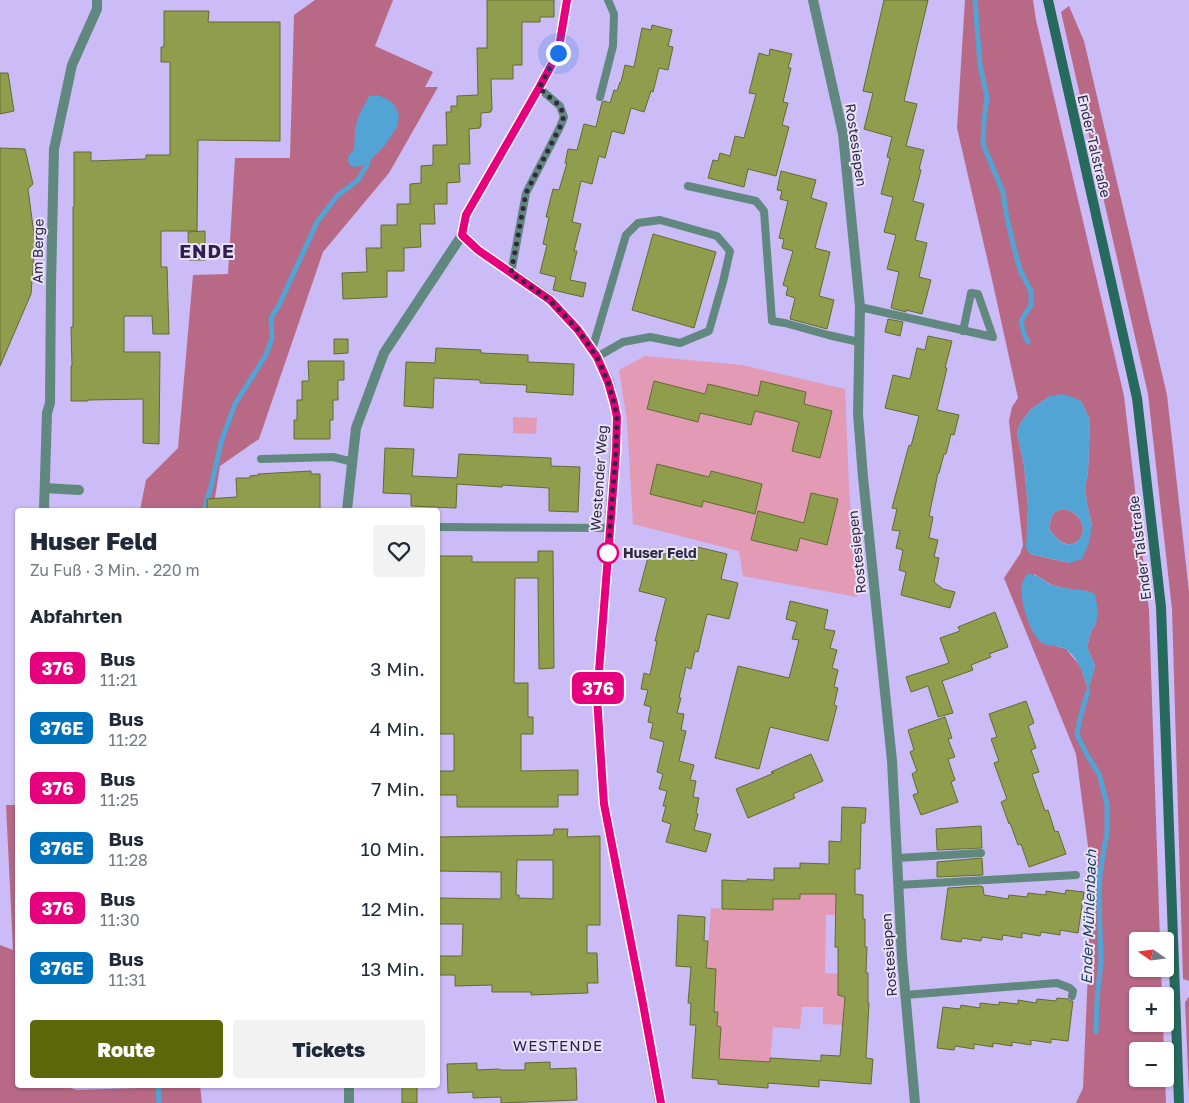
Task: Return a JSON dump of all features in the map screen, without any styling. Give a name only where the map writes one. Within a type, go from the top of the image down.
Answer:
[{"type":"main road","name":"Ender Talstraße","points":[[1048,0],[1137,398],[1161,607],[1179,1103]]},
{"type":"street","name":"Am Berge","points":[[44,508],[47,413],[50,403],[50,285],[54,149],[72,65],[97,9],[97,0]]},
{"type":"street","points":[[347,508],[356,428],[384,353],[462,235],[466,215],[558,53],[567,0]]},
{"type":"street","name":"Rostesiepen","points":[[814,0],[843,134],[860,307],[859,423],[892,761],[902,957],[916,1103]]},
{"type":"street","name":"Westender Weg","points":[[462,235],[478,250],[550,300],[578,330],[595,354],[608,382],[614,403],[617,417],[616,452],[597,697],[604,804],[643,1004],[660,1103]]},
{"type":"street","points":[[45,488],[79,490]]},
{"type":"street","points":[[349,1088],[349,1103]]},
{"type":"lane","points":[[600,96],[614,46],[614,14],[608,0]]},
{"type":"lane","points":[[511,273],[526,193],[564,116],[560,106],[539,88]]},
{"type":"lane","points":[[688,186],[756,201],[764,212],[772,321],[859,342]]},
{"type":"lane","points":[[660,220],[717,236],[730,251],[709,331],[680,343],[650,337],[623,342],[595,354],[626,235],[638,222],[660,220]]},
{"type":"lane","points":[[860,307],[993,338],[978,294],[972,293],[963,331]]},
{"type":"lane","points":[[261,459],[333,457],[353,462]]},
{"type":"lane","points":[[440,527],[610,528]]},
{"type":"lane","points":[[897,858],[981,853]]},
{"type":"lane","points":[[898,885],[1076,875]]},
{"type":"lane","points":[[906,995],[1057,983],[1070,988],[1073,991],[1072,996]]},
{"type":"shaded area","points":[[315,0],[393,0],[375,46],[433,72],[425,87],[438,87],[389,173],[323,252],[259,439],[220,466],[213,508],[140,508],[146,480],[178,448],[193,275],[228,274],[235,158],[290,158],[294,15]]},
{"type":"shaded area","points":[[965,0],[1033,0],[1036,20],[1124,396],[1149,610],[1160,932],[1129,932],[1129,978],[1161,978],[1162,987],[1129,987],[1129,1032],[1163,1032],[1164,1042],[1129,1042],[1129,1087],[1165,1087],[1166,1103],[1076,1103],[1083,1088],[1092,877],[1076,754],[1004,578],[1020,554],[1023,545],[1009,421],[1012,407],[1018,398],[957,128]],"holes":[[[1050,396],[1081,401],[1090,420],[1088,472],[1085,488],[1092,525],[1070,563],[1030,554],[1027,548],[1028,507],[1024,466],[1017,432],[1021,422],[1031,409]],[[1034,574],[1052,585],[1071,590],[1088,591],[1096,624],[1091,631],[1087,647],[1095,666],[1088,690],[1081,667],[1066,649],[1041,642]]]},
{"type":"shaded area","points":[[1069,6],[1084,41],[1167,395],[1189,592],[1189,981],[1183,979],[1172,609],[1148,394],[1061,12]]},
{"type":"shaded area","points":[[645,356],[742,365],[845,389],[849,488],[857,597],[743,576],[739,551],[633,524],[627,421],[619,370]]},
{"type":"shaded area","points":[[513,417],[537,418],[536,434],[513,433]]},
{"type":"shaded area","points":[[1064,509],[1075,514],[1081,522],[1083,530],[1081,538],[1075,543],[1068,544],[1059,540],[1050,530],[1052,515],[1056,511]]},
{"type":"shaded area","points":[[6,805],[15,805],[15,1088],[70,1088],[76,1090],[200,1088],[202,1103],[0,1103],[0,945],[13,950]]},
{"type":"shaded area","points":[[800,894],[836,894],[836,915],[826,915],[825,973],[838,974],[838,995],[845,997],[843,1025],[823,1024],[823,1007],[802,1007],[800,1029],[773,1027],[770,1062],[719,1059],[721,1027],[717,1026],[718,1013],[714,1012],[716,969],[706,968],[711,908],[773,910],[773,899]]},
{"type":"shaded area","points":[[1189,997],[1189,1092],[1185,1002]]},
{"type":"water","points":[[378,95],[389,100],[395,106],[399,116],[397,127],[386,144],[368,163],[353,167],[348,161],[348,156],[354,150],[358,117],[369,96]]},
{"type":"water","points":[[1062,394],[1081,401],[1090,420],[1088,472],[1085,488],[1092,525],[1089,543],[1082,559],[1070,563],[1030,554],[1026,548],[1028,507],[1024,466],[1017,432],[1021,422],[1031,409],[1050,396]],"holes":[[[1064,509],[1075,514],[1081,522],[1083,530],[1081,538],[1075,543],[1068,544],[1059,541],[1050,530],[1052,515],[1056,511]]]},
{"type":"water","points":[[1027,574],[1038,576],[1057,587],[1095,594],[1098,611],[1096,624],[1091,631],[1087,647],[1095,666],[1088,691],[1081,669],[1071,654],[1064,648],[1041,642],[1033,631],[1026,615],[1021,590],[1023,580]]},
{"type":"building","points":[[487,0],[554,0],[554,17],[540,17],[540,22],[522,22],[522,65],[513,65],[513,79],[491,79],[492,110],[491,112],[481,113],[480,128],[469,129],[470,164],[459,164],[460,182],[447,183],[447,204],[434,204],[435,224],[420,224],[421,247],[404,248],[404,271],[387,271],[387,297],[343,299],[342,273],[367,272],[366,248],[381,248],[381,225],[397,225],[397,204],[410,204],[410,184],[421,183],[421,166],[433,165],[433,145],[447,145],[446,112],[451,112],[451,106],[457,106],[457,96],[478,95],[477,48],[487,48]]},
{"type":"building","points":[[884,0],[928,0],[904,101],[917,104],[906,146],[924,150],[913,201],[924,204],[915,240],[927,243],[919,277],[931,280],[922,314],[891,308],[899,272],[887,269],[896,235],[884,232],[893,197],[881,194],[890,158],[887,157],[892,137],[864,129],[873,93],[863,91]]},
{"type":"building","points":[[164,11],[209,11],[208,22],[280,22],[280,141],[198,140],[197,231],[161,231],[161,267],[167,267],[169,334],[153,334],[152,316],[124,316],[124,352],[160,352],[159,444],[143,443],[143,399],[71,401],[71,327],[73,327],[74,152],[91,152],[91,161],[146,159],[146,155],[170,155],[170,62],[161,62],[161,47],[164,47]]},
{"type":"building","points":[[652,25],[672,30],[668,46],[673,47],[668,70],[659,68],[653,92],[651,91],[644,112],[631,108],[624,134],[612,131],[605,158],[599,156],[592,184],[581,181],[572,222],[581,224],[574,251],[577,251],[570,280],[586,283],[583,297],[553,290],[556,277],[540,273],[547,245],[543,244],[549,217],[546,217],[553,189],[559,190],[567,163],[565,163],[568,149],[577,150],[584,124],[596,127],[602,102],[610,103],[614,90],[617,91],[621,82],[625,65],[634,67],[642,28],[651,30]]},
{"type":"building","points":[[770,49],[792,54],[788,68],[791,68],[783,102],[788,103],[782,125],[789,127],[776,176],[748,169],[744,187],[708,178],[713,160],[718,161],[720,153],[730,156],[735,136],[744,138],[756,94],[749,93],[759,53],[769,56]]},
{"type":"building","points":[[0,73],[8,73],[14,111],[0,114]]},
{"type":"building","points":[[0,148],[25,149],[33,184],[28,189],[35,242],[31,294],[0,366]]},
{"type":"building","points":[[781,171],[816,180],[811,198],[827,203],[815,248],[830,252],[819,296],[834,300],[827,329],[790,319],[795,298],[786,295],[788,287],[783,285],[793,251],[782,248],[784,239],[779,238],[788,201],[780,199],[782,191],[777,190]]},
{"type":"building","points":[[205,231],[205,260],[189,260],[188,232]]},
{"type":"building","points":[[653,234],[716,252],[694,328],[632,310]]},
{"type":"building","points":[[888,319],[903,322],[900,336],[885,332]]},
{"type":"building","points":[[928,336],[952,341],[937,410],[959,415],[954,435],[951,434],[946,454],[944,454],[938,473],[929,516],[933,517],[929,538],[938,540],[934,557],[939,558],[934,582],[943,589],[955,592],[950,608],[901,595],[906,572],[899,570],[903,550],[896,548],[900,531],[892,530],[897,509],[892,508],[919,416],[885,408],[893,375],[910,379],[917,348],[925,350]]},
{"type":"building","points":[[334,339],[348,339],[348,353],[334,354]]},
{"type":"building","points":[[436,348],[481,350],[481,353],[528,355],[528,362],[574,364],[573,395],[526,392],[527,385],[480,383],[480,380],[434,378],[433,408],[404,406],[406,362],[435,363]]},
{"type":"building","points":[[308,361],[344,361],[344,380],[338,380],[338,400],[333,400],[333,420],[330,420],[330,439],[294,439],[294,420],[297,420],[297,400],[302,400],[302,381],[309,381]]},
{"type":"building","points":[[654,381],[705,394],[708,384],[758,396],[761,381],[806,392],[804,404],[832,411],[820,458],[792,451],[799,422],[755,411],[751,425],[700,413],[698,422],[647,409]]},
{"type":"building","points":[[385,448],[414,449],[412,476],[457,478],[459,454],[551,458],[551,466],[580,467],[578,512],[549,511],[549,488],[502,485],[502,487],[457,484],[456,508],[411,506],[411,494],[383,493]]},
{"type":"building","points":[[657,464],[709,477],[711,471],[762,484],[755,514],[703,501],[702,507],[650,494]]},
{"type":"building","points":[[311,471],[311,474],[320,474],[320,508],[207,508],[207,499],[237,497],[236,478],[250,478],[250,476]]},
{"type":"building","points":[[811,493],[838,499],[827,545],[800,538],[797,551],[751,540],[758,511],[804,523]]},
{"type":"building","points":[[697,547],[727,554],[721,579],[738,583],[729,619],[707,614],[698,652],[695,651],[691,669],[686,667],[677,713],[684,714],[681,730],[686,731],[679,761],[694,765],[690,780],[696,781],[693,797],[699,798],[694,830],[711,834],[706,852],[666,842],[671,824],[662,821],[667,791],[659,789],[663,774],[657,772],[664,742],[650,738],[653,723],[648,722],[651,707],[644,705],[648,690],[641,689],[644,673],[650,675],[657,641],[655,641],[666,598],[639,591],[650,550],[694,561]]},
{"type":"building","points":[[538,551],[553,551],[554,668],[539,669],[538,578],[515,578],[514,683],[528,683],[528,717],[533,717],[533,734],[521,734],[521,771],[578,770],[578,795],[558,795],[558,807],[457,807],[457,795],[440,795],[440,771],[454,771],[454,734],[440,734],[440,556],[472,556],[472,562],[538,562]]},
{"type":"building","points":[[790,601],[828,610],[824,629],[835,631],[830,648],[837,650],[832,668],[838,670],[834,687],[838,688],[834,705],[837,706],[828,741],[770,727],[759,769],[715,758],[738,666],[789,678],[799,640],[792,639],[797,622],[786,619]]},
{"type":"building","points":[[995,612],[1008,647],[989,654],[991,657],[971,665],[973,670],[942,681],[953,713],[938,717],[928,686],[911,692],[906,677],[949,663],[940,638],[960,631],[958,627]]},
{"type":"building","points":[[1026,701],[1034,723],[1028,726],[1036,748],[1031,750],[1039,772],[1032,774],[1045,811],[1048,810],[1055,832],[1058,831],[1066,854],[1029,867],[1021,844],[1018,845],[1001,802],[1007,799],[994,763],[999,761],[991,739],[997,737],[989,714]]},
{"type":"building","points":[[945,717],[952,738],[948,739],[955,757],[948,759],[955,780],[951,782],[958,802],[921,815],[913,795],[918,793],[912,774],[917,771],[910,752],[914,750],[908,730]]},
{"type":"building","points":[[811,754],[823,781],[793,794],[795,798],[748,818],[736,789],[774,773],[771,772]]},
{"type":"building","points":[[842,807],[866,808],[865,823],[861,823],[860,869],[855,869],[855,894],[863,895],[869,1003],[866,1058],[873,1059],[871,1084],[819,1080],[819,1087],[768,1083],[768,1088],[718,1084],[718,1080],[692,1078],[696,1025],[690,1025],[691,1003],[688,1003],[691,967],[676,966],[678,915],[705,917],[704,941],[708,941],[706,968],[716,969],[714,1012],[718,1012],[717,1026],[721,1027],[719,1059],[770,1062],[770,1058],[821,1061],[821,1055],[840,1056],[845,997],[838,995],[838,947],[835,947],[836,894],[800,894],[800,899],[773,899],[773,910],[722,909],[722,880],[774,880],[774,868],[800,868],[800,863],[829,864],[829,841],[841,842]]},
{"type":"building","points":[[981,826],[982,848],[937,850],[936,829]]},
{"type":"building","points":[[554,829],[568,829],[567,837],[600,836],[600,925],[587,925],[587,953],[597,953],[598,983],[587,983],[588,993],[531,995],[531,992],[492,992],[492,985],[455,986],[455,975],[440,975],[440,956],[462,956],[463,924],[440,924],[440,898],[501,899],[501,872],[440,871],[440,837],[553,835]],"holes":[[[517,860],[553,860],[553,899],[519,898],[519,895],[516,895]]]},
{"type":"building","points":[[982,858],[983,875],[937,877],[937,862]]},
{"type":"building","points":[[983,887],[984,895],[1008,899],[1009,895],[1027,897],[1028,893],[1046,895],[1046,891],[1065,894],[1066,890],[1084,892],[1078,933],[1060,930],[1060,935],[1041,932],[1040,936],[1022,933],[1022,938],[1003,935],[1002,940],[982,937],[981,941],[962,938],[961,942],[941,939],[948,888]]},
{"type":"building","points":[[1057,998],[1073,1001],[1068,1041],[1051,1039],[1051,1043],[1031,1040],[1031,1045],[1012,1042],[1012,1046],[993,1043],[993,1047],[974,1044],[974,1049],[955,1046],[954,1050],[937,1048],[943,1007],[960,1009],[961,1005],[980,1008],[980,1003],[1018,1004],[1018,1000],[1036,1003],[1037,999],[1056,1001]]},
{"type":"building","points":[[550,1062],[550,1069],[576,1068],[577,1100],[501,1103],[501,1097],[473,1098],[473,1092],[448,1093],[447,1064],[477,1063],[477,1070],[525,1070],[525,1063]]},
{"type":"building","points":[[402,1088],[417,1088],[417,1103],[402,1103]]},
{"type":"waterway","name":"Ender Mühlenbach","points":[[975,0],[980,65],[987,97],[983,144],[1003,192],[1006,213],[1020,270],[1031,291],[1031,305],[1021,321],[1028,342]]},
{"type":"waterway","points":[[205,508],[221,442],[235,404],[266,355],[272,338],[271,318],[279,305],[317,222],[337,196],[358,180],[368,163]]},
{"type":"waterway","name":"Ender Mühlenbach","points":[[1088,691],[1077,735],[1099,774],[1107,804],[1107,832],[1100,873],[1101,961],[1096,1032]]},
{"type":"waterway","points":[[158,1088],[159,1103]]},
{"type":"bus line","name":"376","points":[[567,0],[558,53],[466,215],[462,235],[478,250],[550,300],[578,330],[597,357],[608,382],[614,403],[617,417],[616,452],[597,697],[603,790],[604,804],[661,1103]]},
{"type":"place","name":"Huser Feld","points":[[608,553]]},
{"type":"district","name":"ENDE","points":[[207,251]]},
{"type":"district","name":"WESTENDE","points":[[558,1046]]},
{"type":"route","points":[[558,53],[539,88],[560,106],[564,116],[526,193],[511,273],[550,300],[578,330],[597,357],[608,382],[617,417],[608,553]]}]
